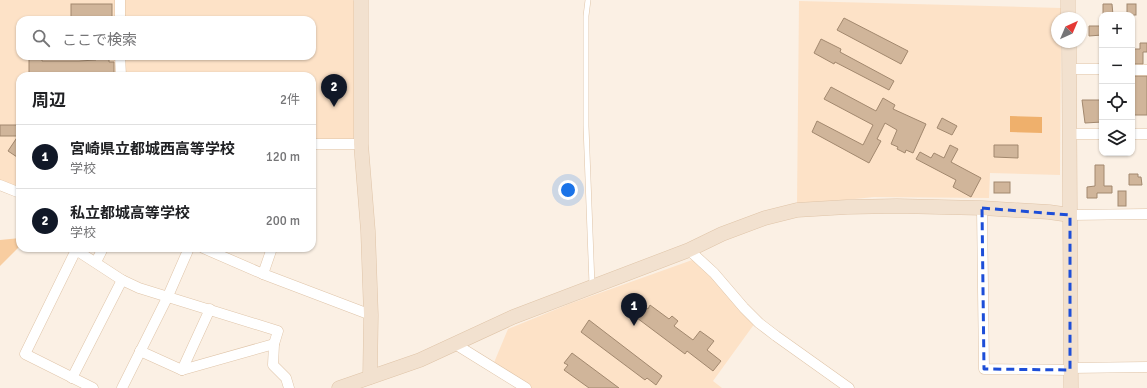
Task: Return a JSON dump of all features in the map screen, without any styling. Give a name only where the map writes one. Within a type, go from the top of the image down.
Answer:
[{"type":"street","points":[[120,0],[120,16]]},
{"type":"street","points":[[361,0],[362,144],[368,232],[371,315],[370,377]]},
{"type":"street","points":[[1068,0],[1068,12]]},
{"type":"street","points":[[1069,48],[1070,388]]},
{"type":"street","points":[[120,60],[121,72]]},
{"type":"street","points":[[1070,69],[1099,70]]},
{"type":"street","points":[[1135,70],[1147,70]]},
{"type":"street","points":[[1069,134],[1099,134]]},
{"type":"street","points":[[1135,134],[1147,134]]},
{"type":"street","points":[[316,144],[362,144]]},
{"type":"street","points":[[0,185],[16,191]]},
{"type":"street","points":[[339,388],[420,360],[513,317],[689,250],[722,234],[765,218],[797,210],[897,206],[982,208],[1049,212],[1070,215],[1147,214]]},
{"type":"street","points":[[982,208],[984,369],[1147,367]]},
{"type":"street","points":[[689,250],[714,273],[744,308],[760,323],[849,388]]},
{"type":"street","points":[[75,252],[25,354],[93,388]]},
{"type":"street","points":[[79,252],[122,280],[139,288],[278,331],[274,344],[273,365],[286,378],[290,388]]},
{"type":"street","points":[[96,262],[101,252]]},
{"type":"street","points":[[122,388],[168,296],[187,252]]},
{"type":"street","points":[[221,252],[263,274],[371,315]]},
{"type":"street","points":[[263,274],[271,252]]},
{"type":"street","points":[[72,378],[122,280]]},
{"type":"street","points":[[182,370],[210,309]]},
{"type":"street","points":[[140,351],[182,370],[274,344]]},
{"type":"street","points":[[455,344],[526,388]]},
{"type":"lane","points":[[588,0],[586,16],[586,126],[592,287]]},
{"type":"highlighted area","points":[[982,208],[1070,215],[1070,370],[984,369]]},
{"type":"shaded area","points":[[0,0],[353,0],[355,3],[357,138],[316,139],[316,72],[16,72],[16,186],[0,180]]},
{"type":"shaded area","points":[[799,1],[1061,8],[1061,12],[1051,12],[1051,48],[1061,48],[1060,175],[990,173],[989,198],[874,197],[797,205]]},
{"type":"shaded area","points":[[1010,116],[1042,117],[1042,133],[1010,132]]},
{"type":"shaded area","points":[[16,238],[16,250],[0,266],[0,240]]},
{"type":"shaded area","points":[[695,259],[755,323],[713,381],[722,388],[531,388],[493,365],[508,329],[569,304]]},
{"type":"building","points":[[71,4],[112,4],[112,16],[71,16]]},
{"type":"building","points":[[1103,4],[1112,4],[1113,12],[1103,12]]},
{"type":"building","points":[[1127,4],[1136,4],[1136,15],[1135,12],[1127,12]]},
{"type":"building","points":[[844,18],[908,51],[901,64],[837,30]]},
{"type":"building","points":[[1089,26],[1099,26],[1099,35],[1089,36]]},
{"type":"building","points":[[821,39],[841,49],[840,52],[894,81],[889,90],[835,62],[834,64],[814,53]]},
{"type":"building","points":[[1140,43],[1147,43],[1147,52],[1143,52],[1143,64],[1135,64],[1135,49],[1140,49]]},
{"type":"building","points":[[29,60],[109,60],[109,62],[114,62],[114,72],[29,72]]},
{"type":"building","points":[[1135,76],[1147,76],[1147,115],[1135,115]]},
{"type":"building","points":[[831,87],[876,111],[883,98],[895,105],[893,109],[926,124],[913,153],[906,150],[905,153],[897,149],[898,147],[891,144],[897,130],[885,123],[877,139],[881,141],[869,163],[812,132],[817,121],[863,145],[873,125],[824,99]]},
{"type":"building","points":[[1082,100],[1099,100],[1099,122],[1085,123]]},
{"type":"building","points":[[942,118],[957,126],[952,135],[937,128]]},
{"type":"building","points":[[0,125],[16,125],[16,136],[0,136]]},
{"type":"building","points":[[16,139],[16,156],[8,151]]},
{"type":"building","points":[[950,145],[958,149],[951,162],[981,178],[971,197],[953,187],[956,180],[916,159],[920,152],[931,158],[934,153],[944,158]]},
{"type":"building","points":[[994,145],[1018,145],[1018,158],[994,157]]},
{"type":"building","points":[[1095,165],[1104,165],[1104,186],[1112,186],[1112,193],[1097,193],[1097,198],[1087,198],[1087,187],[1095,186]]},
{"type":"building","points":[[1129,174],[1138,174],[1138,177],[1141,177],[1142,185],[1129,185]]},
{"type":"building","points":[[994,182],[1010,182],[1010,193],[994,193]]},
{"type":"building","points":[[1118,191],[1126,191],[1126,206],[1118,206]]},
{"type":"building","points":[[638,301],[648,309],[650,305],[669,319],[672,316],[678,321],[674,326],[693,340],[700,331],[714,341],[707,350],[721,361],[713,371],[687,351],[685,354],[629,312]]},
{"type":"building","points":[[589,320],[662,376],[656,385],[647,378],[645,380],[581,332]]},
{"type":"building","points":[[572,353],[619,388],[589,388],[564,370],[568,365],[564,363]]},
{"type":"place","name":"私立都城高等学校","points":[[334,107]]},
{"type":"place","name":"宮崎県立都城西高等学校","points":[[634,326]]}]
